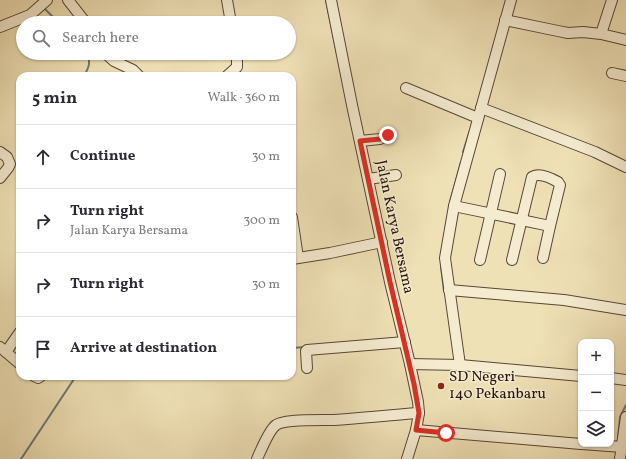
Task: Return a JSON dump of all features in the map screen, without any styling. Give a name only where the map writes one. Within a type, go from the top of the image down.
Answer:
[{"type":"street","points":[[28,16],[47,0]]},
{"type":"street","points":[[68,0],[81,16]]},
{"type":"street","points":[[228,0],[230,16]]},
{"type":"street","name":"Jalan Karya Bersama","points":[[331,0],[368,179],[418,402],[419,413],[416,430],[407,459]]},
{"type":"street","points":[[460,365],[445,258],[454,206],[511,0]]},
{"type":"street","points":[[600,34],[612,0]]},
{"type":"street","points":[[505,20],[568,33],[583,32],[600,34],[626,40]]},
{"type":"street","points":[[0,27],[16,21]]},
{"type":"street","points":[[113,60],[134,72]]},
{"type":"street","points":[[232,72],[237,67],[237,60]]},
{"type":"street","points":[[612,73],[626,76]]},
{"type":"street","points":[[406,88],[478,118]]},
{"type":"street","points":[[481,108],[595,152],[626,167]]},
{"type":"street","points":[[360,141],[380,139],[388,135]]},
{"type":"street","points":[[0,152],[7,157],[10,164],[0,178]]},
{"type":"street","points":[[480,260],[500,174]]},
{"type":"street","points":[[368,179],[396,175]]},
{"type":"street","points":[[512,260],[532,177],[534,175],[539,175],[558,182],[560,185],[543,258]]},
{"type":"street","points":[[454,206],[550,226]]},
{"type":"street","points":[[296,259],[382,242]]},
{"type":"street","points":[[449,290],[564,300],[626,310]]},
{"type":"street","points":[[16,336],[3,350],[16,361]]},
{"type":"street","points":[[307,368],[305,352],[307,350],[405,342]]},
{"type":"street","points":[[410,364],[460,365],[578,376]]},
{"type":"street","points":[[614,378],[626,380]]},
{"type":"street","points":[[256,459],[272,428],[277,424],[419,413]]},
{"type":"street","points":[[620,459],[626,417]]},
{"type":"street","points":[[416,430],[578,444]]},
{"type":"street","points":[[614,446],[622,447]]},
{"type":"waterway","points":[[326,0],[337,54]]},
{"type":"waterway","points":[[43,7],[52,16]]},
{"type":"waterway","points":[[86,72],[89,65],[89,60]]},
{"type":"waterway","points":[[463,152],[470,130]]},
{"type":"waterway","points":[[450,202],[461,162]]},
{"type":"waterway","points":[[441,267],[444,291]]},
{"type":"waterway","points":[[296,348],[305,347]]},
{"type":"waterway","points":[[21,459],[73,380]]},
{"type":"waterway","points":[[618,438],[620,417],[626,405]]},
{"type":"place","name":"SD Negeri 140 Pekanbaru","points":[[441,386]]},
{"type":"route","points":[[388,135],[380,139],[360,141],[390,282],[408,353],[418,402],[419,413],[416,430],[446,433]]}]
